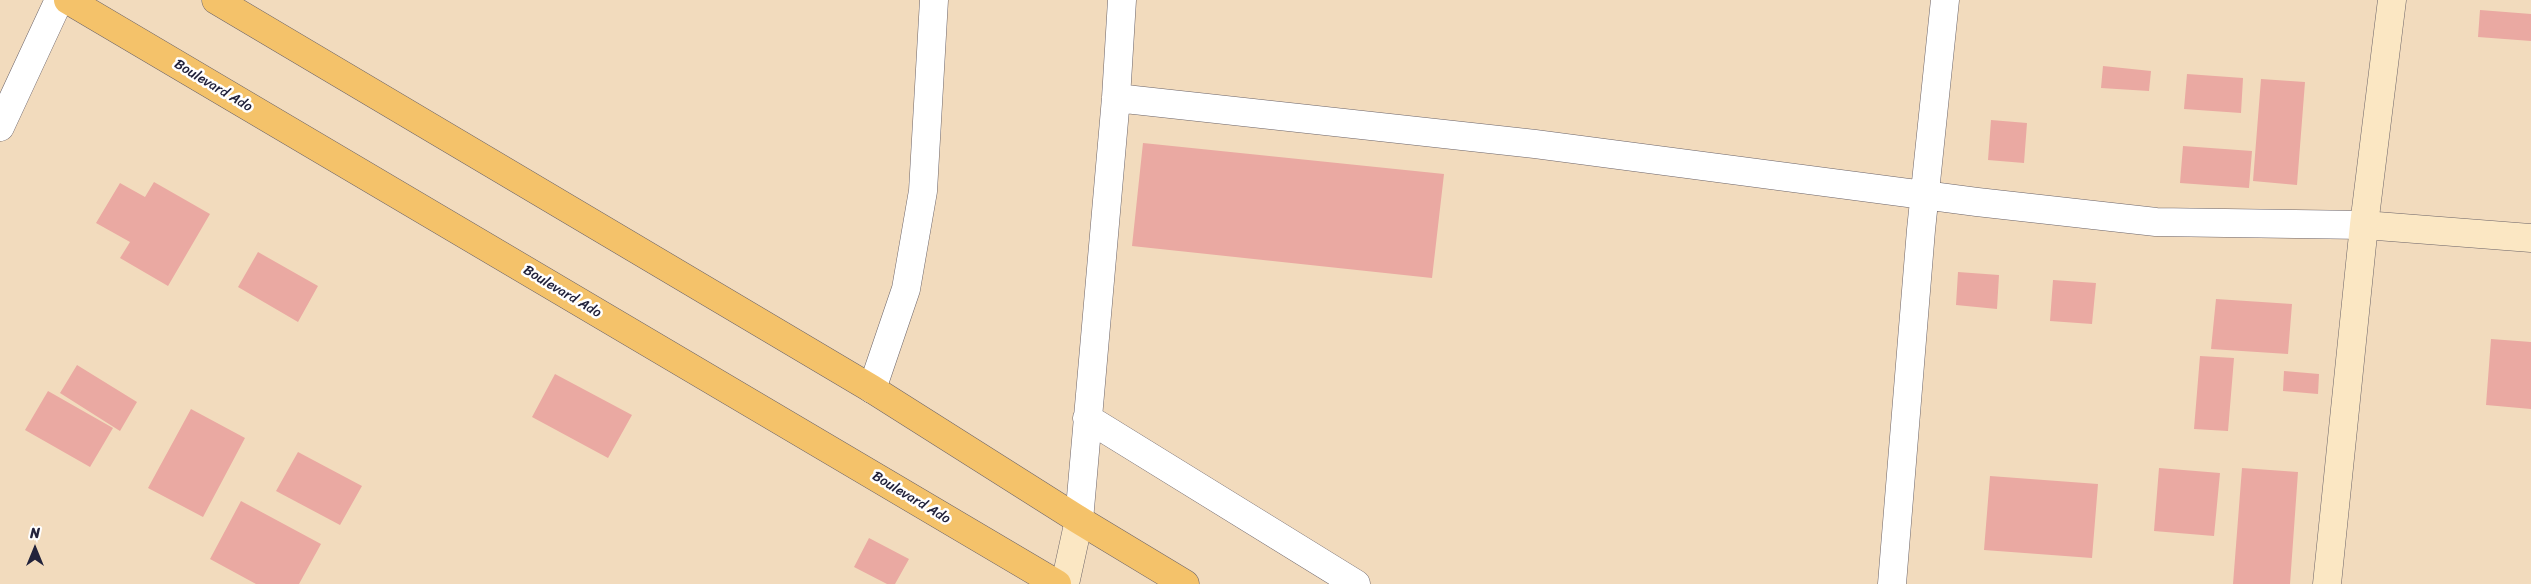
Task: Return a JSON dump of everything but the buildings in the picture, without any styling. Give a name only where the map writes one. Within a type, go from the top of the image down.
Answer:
[{"type":"main road","name":"Boulevard Ado","points":[[68,0],[1057,584]]},
{"type":"main road","points":[[216,0],[872,389],[1079,520],[1185,584]]},
{"type":"street","points":[[0,127],[59,0]]},
{"type":"street","points":[[872,389],[906,289],[923,191],[934,0]]},
{"type":"street","points":[[1065,584],[1079,520],[1116,98],[1122,0]]},
{"type":"street","points":[[1892,584],[1945,0]]},
{"type":"street","points":[[2327,584],[2364,225],[2392,0]]},
{"type":"street","points":[[1116,98],[1535,144],[2156,222],[2364,225],[2531,238]]},
{"type":"street","points":[[1087,418],[1356,584]]}]
